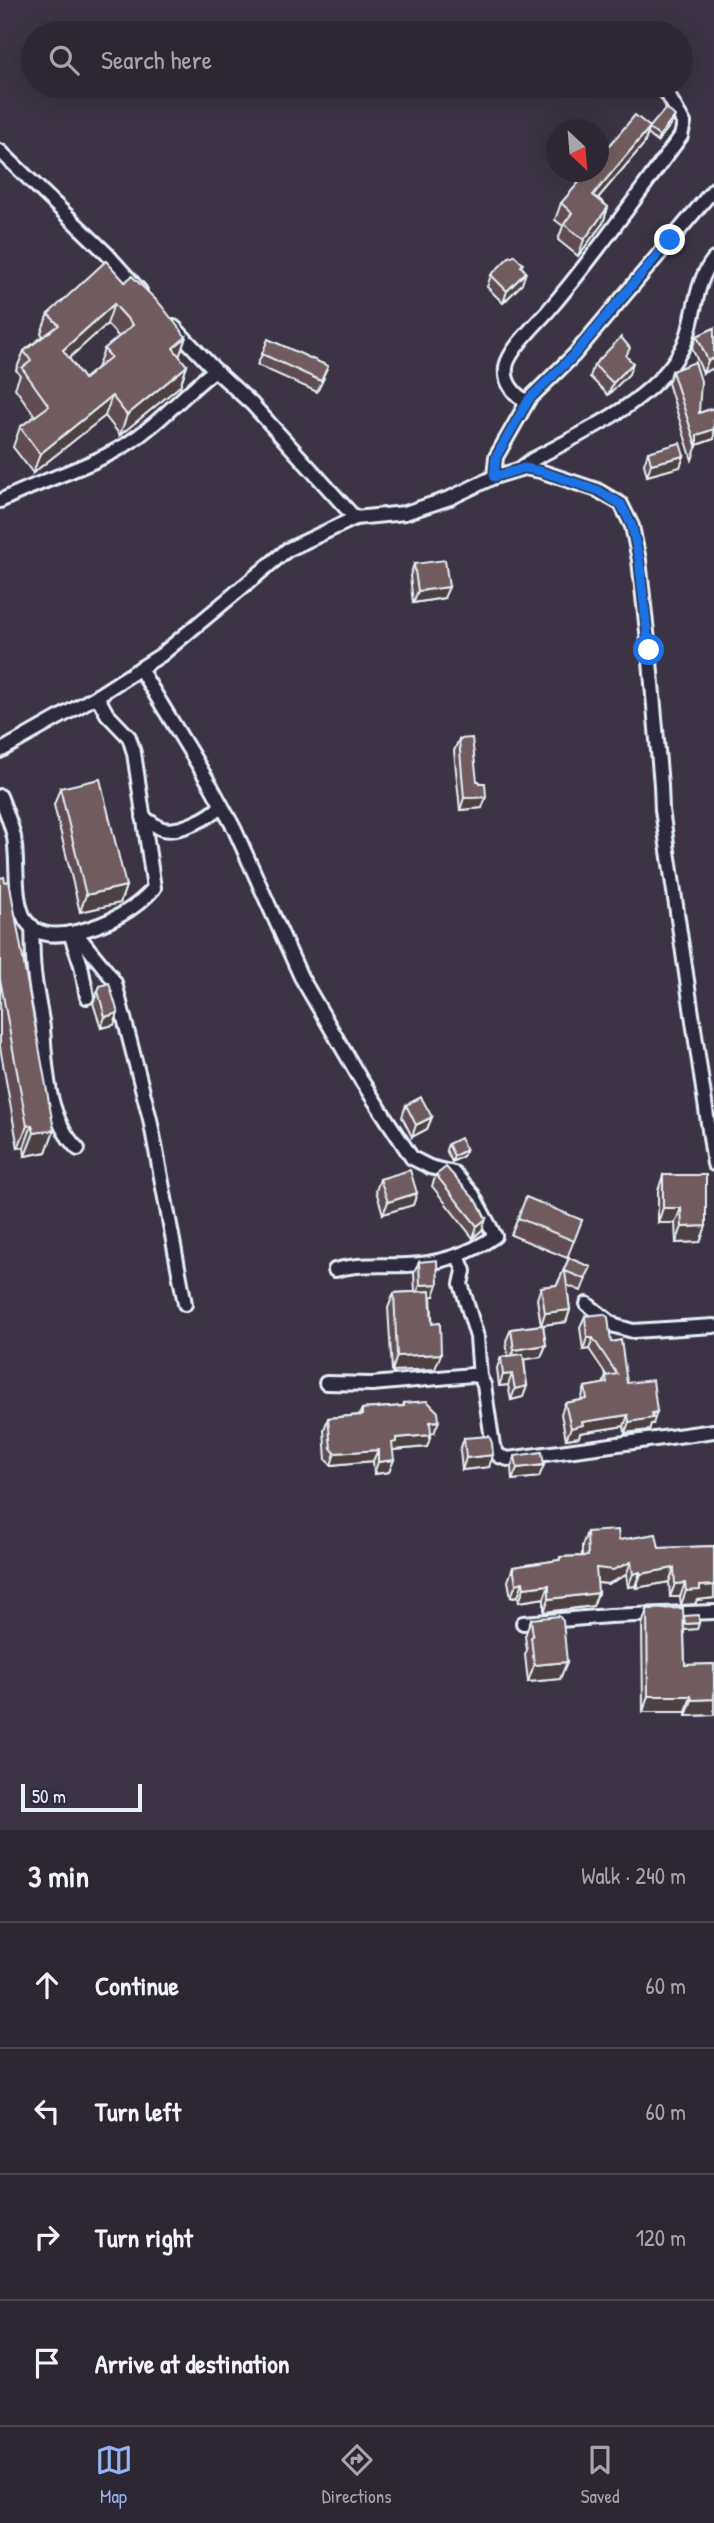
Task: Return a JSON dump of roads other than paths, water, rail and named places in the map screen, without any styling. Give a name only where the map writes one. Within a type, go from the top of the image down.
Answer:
[{"type":"street","points":[[527,402],[516,396],[506,379],[505,365],[518,345],[584,268],[681,136],[684,123],[670,98]]},
{"type":"street","points":[[0,151],[106,253],[151,302]]},
{"type":"street","points":[[494,477],[496,457],[527,402],[574,355],[714,189]]},
{"type":"street","points":[[0,751],[97,696],[140,668],[185,636],[287,550],[316,534],[355,517],[405,513],[450,498],[494,477],[520,469],[621,409],[655,382],[680,354],[699,286],[714,259]]},
{"type":"street","points":[[169,322],[215,370],[253,404],[332,495],[355,517]]},
{"type":"street","points":[[0,501],[36,483],[116,451],[154,426],[179,400],[215,370]]},
{"type":"street","points":[[520,469],[540,471],[597,490],[621,504],[632,526],[639,559],[662,785],[662,810],[714,1164]]},
{"type":"street","points":[[140,668],[221,805],[275,915],[301,977],[387,1120],[412,1157],[430,1167],[454,1173],[474,1195],[495,1236],[485,1244],[458,1256],[410,1265],[348,1266],[335,1270]]},
{"type":"street","points":[[1,802],[14,837],[16,886],[21,916],[38,932],[59,936],[117,919],[154,888],[134,753],[129,737],[107,715],[97,696]]},
{"type":"street","points":[[143,817],[162,829],[175,828],[214,813],[221,805]]},
{"type":"street","points":[[32,926],[34,978],[43,1026],[44,1068],[52,1100],[69,1140],[78,1149]]},
{"type":"street","points":[[73,933],[88,997]]},
{"type":"street","points":[[73,933],[106,969],[115,984],[150,1119],[185,1304]]},
{"type":"street","points":[[458,1256],[464,1271],[461,1284],[477,1337],[480,1377],[484,1385],[493,1446],[499,1456],[508,1459],[714,1431]]},
{"type":"street","points":[[587,1304],[615,1326],[633,1331],[714,1325]]},
{"type":"street","points":[[326,1383],[372,1384],[480,1377]]},
{"type":"street","points":[[523,1623],[714,1612]]}]
